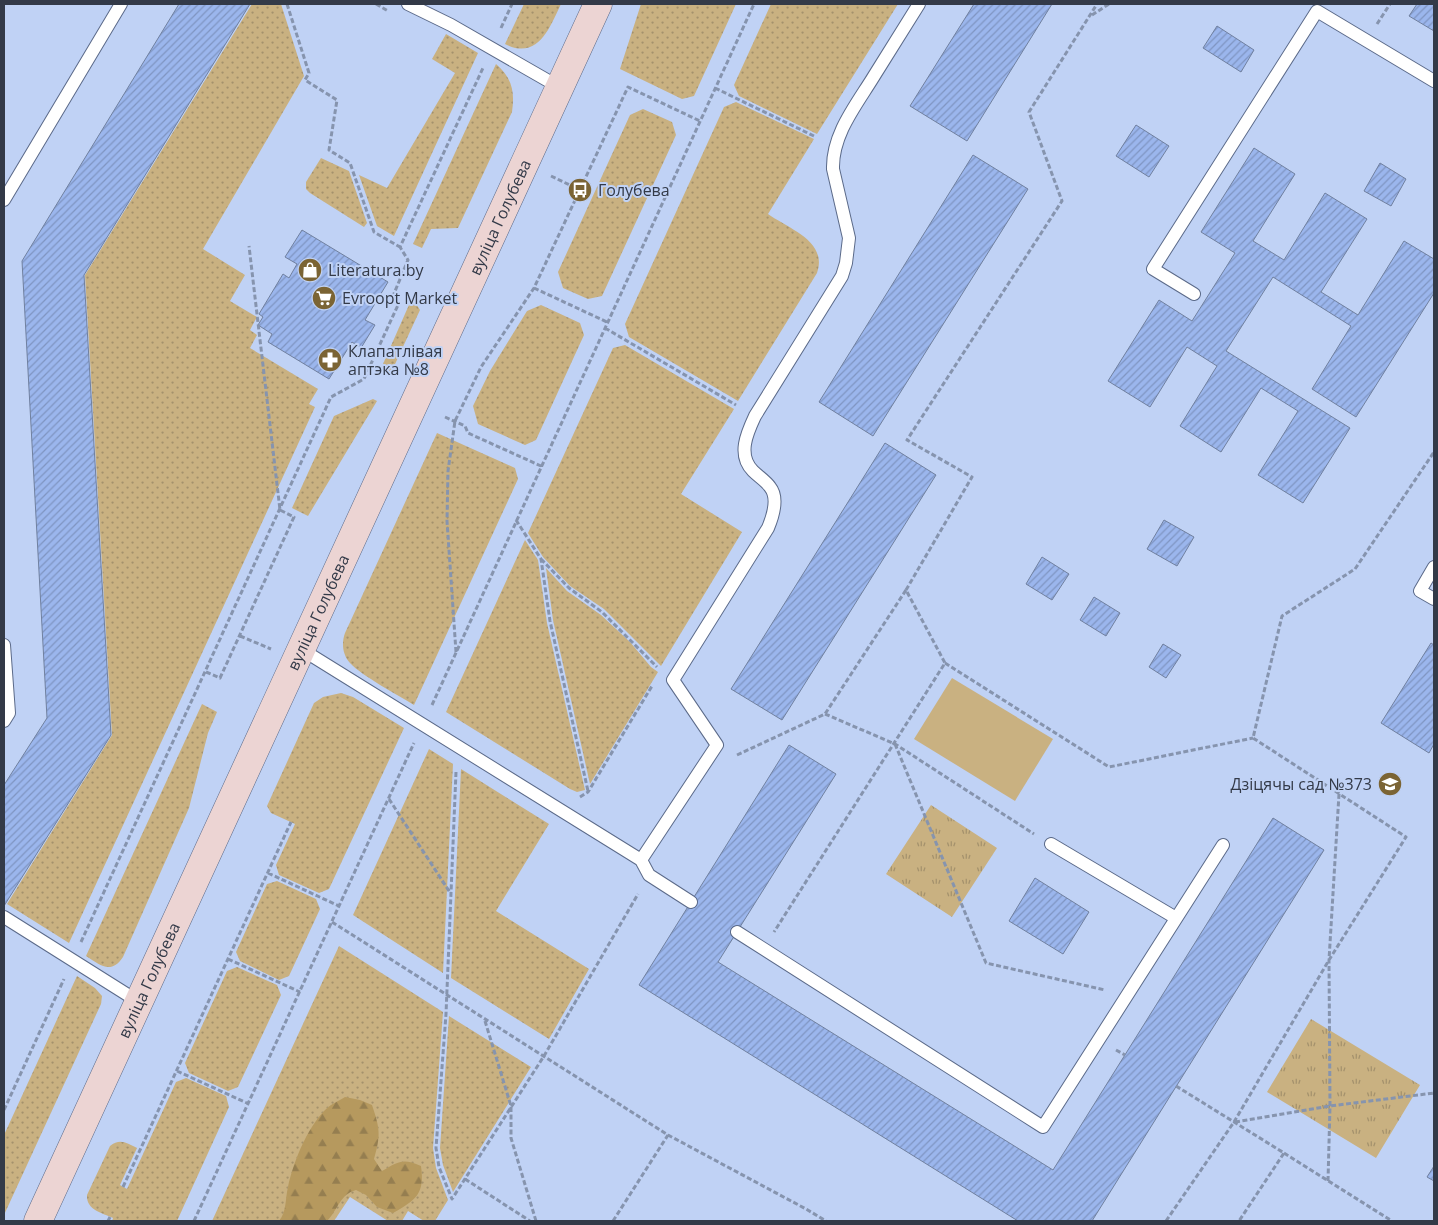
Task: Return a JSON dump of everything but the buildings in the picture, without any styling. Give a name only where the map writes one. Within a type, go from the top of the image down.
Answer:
[{"type":"main road","name":"вуліца Голубева","points":[[38,1221],[598,4]]},
{"type":"lane","points":[[4,200],[121,4]]},
{"type":"lane","points":[[408,4],[451,25],[559,88]]},
{"type":"lane","points":[[641,860],[716,744],[673,680],[768,528],[774,514],[773,493],[770,487],[747,464],[744,451],[746,436],[756,416],[844,270],[849,250],[849,238],[833,169],[836,146],[850,114],[920,4]]},
{"type":"lane","points":[[1194,294],[1153,269],[1317,11],[1434,81]]},
{"type":"lane","points":[[1434,567],[1420,590],[1434,599]]},
{"type":"lane","points":[[4,645],[9,713],[4,721]]},
{"type":"lane","points":[[301,649],[641,860],[649,875],[691,902]]},
{"type":"lane","points":[[1050,844],[1176,918]]},
{"type":"lane","points":[[737,932],[1043,1128],[1223,845]]},
{"type":"lane","points":[[4,917],[139,1002]]},
{"type":"path","points":[[4,1108],[331,397],[364,379],[398,305],[392,296],[408,260],[400,247],[374,232],[350,163],[329,150],[337,100],[304,80],[309,74],[286,4]]},
{"type":"path","points":[[376,4],[391,12]]},
{"type":"path","points":[[400,247],[512,4]]},
{"type":"path","points":[[194,1221],[754,4]]},
{"type":"path","points":[[716,744],[734,756],[825,714],[906,590],[972,477],[907,440],[1062,201],[1029,112],[1097,4]]},
{"type":"path","points":[[1089,16],[1109,4]]},
{"type":"path","points":[[456,652],[447,521],[448,471],[455,421],[481,367],[534,288],[628,87],[700,121]]},
{"type":"path","points":[[715,88],[818,138]]},
{"type":"path","points":[[249,246],[280,510]]},
{"type":"path","points":[[534,288],[607,322]]},
{"type":"path","points":[[605,328],[756,416]]},
{"type":"path","points":[[445,416],[465,426],[468,433],[541,466]]},
{"type":"path","points":[[1253,738],[1282,616],[1355,569],[1434,452]]},
{"type":"path","points":[[206,672],[220,678],[294,517],[280,510]]},
{"type":"path","points":[[516,520],[541,559],[569,588],[602,612],[632,640],[653,664],[673,680]]},
{"type":"path","points":[[541,559],[550,621],[588,792]]},
{"type":"path","points":[[906,590],[945,663],[1109,767],[1253,738],[1406,836],[1329,960],[1234,1122],[1166,1221]]},
{"type":"path","points":[[762,949],[895,744],[945,663]]},
{"type":"path","points":[[825,714],[895,744],[1050,844]]},
{"type":"path","points":[[895,744],[986,963],[1127,995]]},
{"type":"path","points":[[458,745],[447,996],[436,1148],[439,1167],[452,1200],[544,1056],[649,875]]},
{"type":"path","points":[[1328,1181],[1330,1106],[1329,960],[1339,793]]},
{"type":"path","points":[[388,799],[451,895]]},
{"type":"path","points":[[124,1187],[291,822]]},
{"type":"path","points":[[268,873],[339,906]]},
{"type":"path","points":[[332,922],[668,1135],[826,1221]]},
{"type":"path","points":[[228,959],[300,992]]},
{"type":"path","points":[[485,1020],[511,1106],[512,1138],[536,1221]]},
{"type":"path","points":[[177,1071],[248,1104]]},
{"type":"path","points":[[1176,1086],[1392,1221]]},
{"type":"path","points":[[1234,1122],[1330,1106],[1434,1093]]},
{"type":"path","points":[[613,1221],[668,1135]]},
{"type":"path","points":[[1239,1221],[1284,1152]]},
{"type":"path","points":[[464,1179],[530,1221]]},
{"type":"path","points":[[108,1221],[110,1217]]},
{"type":"green space","points":[[252,4],[281,4],[304,76],[203,249],[245,275],[230,301],[257,317],[250,330],[257,335],[250,348],[318,389],[309,404],[315,407],[69,943],[7,904],[112,735],[85,275]]},
{"type":"green space","points":[[524,4],[561,4],[541,39],[534,45],[526,48],[516,48],[505,44]]},
{"type":"green space","points":[[641,4],[736,4],[694,96],[682,99],[620,69]]},
{"type":"green space","points":[[771,4],[898,4],[817,134],[739,96],[734,85]]},
{"type":"green space","points":[[446,34],[478,53],[394,236],[377,226],[359,175],[387,188],[455,73],[432,59]]},
{"type":"green space","points":[[496,64],[506,74],[511,85],[513,98],[512,112],[458,228],[431,229],[422,248],[413,244]]},
{"type":"green space","points":[[736,102],[814,139],[768,214],[796,231],[812,244],[817,252],[819,262],[817,273],[738,401],[629,337],[625,324],[724,107]]},
{"type":"green space","points":[[643,109],[672,122],[676,135],[602,296],[588,299],[563,288],[558,272],[630,115]]},
{"type":"green space","points":[[321,158],[349,171],[367,223],[364,227],[306,189],[306,182]]},
{"type":"green space","points":[[412,298],[420,310],[390,375],[385,373],[383,364]]},
{"type":"green space","points":[[541,305],[580,323],[584,335],[536,440],[525,445],[478,424],[473,406],[490,371],[527,311]]},
{"type":"green space","points":[[625,345],[734,409],[681,494],[742,532],[661,666],[604,609],[570,586],[543,557],[528,533],[613,348]]},
{"type":"green space","points":[[373,399],[377,401],[308,516],[292,508],[334,416]]},
{"type":"green space","points":[[437,433],[515,468],[518,479],[414,705],[371,679],[350,663],[343,649],[343,641]]},
{"type":"green space","points":[[525,540],[538,560],[547,623],[585,790],[577,792],[446,712]]},
{"type":"green space","points":[[546,568],[567,591],[601,615],[658,672],[590,784],[553,620]]},
{"type":"green space","points":[[952,678],[1053,739],[1015,801],[914,739]]},
{"type":"green space","points":[[341,693],[353,697],[404,728],[329,889],[319,893],[279,875],[276,865],[295,824],[271,813],[267,806],[314,703],[323,697]]},
{"type":"green space","points":[[202,704],[217,712],[208,733],[189,808],[123,957],[114,966],[105,967],[86,956]]},
{"type":"green space","points":[[429,749],[453,764],[443,973],[353,915]]},
{"type":"green space","points":[[461,769],[549,824],[496,911],[589,969],[549,1039],[451,978]]},
{"type":"green space","points":[[931,805],[997,848],[952,917],[886,874]]},
{"type":"green space","points":[[277,881],[316,899],[320,909],[289,976],[279,980],[240,961],[236,952],[267,884]]},
{"type":"green space","points":[[339,946],[443,1012],[433,1148],[436,1168],[448,1200],[435,1221],[424,1221],[408,1211],[402,1221],[388,1221],[350,1197],[334,1221],[212,1221]]},
{"type":"green space","points":[[237,967],[277,985],[281,995],[238,1087],[228,1091],[189,1073],[185,1063],[227,971]]},
{"type":"green space","points":[[77,976],[95,988],[102,996],[101,1004],[4,1215],[4,1135]]},
{"type":"green space","points":[[449,1016],[531,1067],[453,1192],[443,1165],[440,1148]]},
{"type":"green space","points":[[1311,1019],[1420,1085],[1376,1158],[1267,1092]]},
{"type":"green space","points":[[186,1078],[226,1096],[229,1107],[177,1221],[112,1221],[113,1218],[92,1208],[87,1200],[87,1195],[110,1146],[120,1142],[137,1148],[120,1185],[127,1189],[176,1082]]},
{"type":"green space","points":[[345,1097],[372,1105],[379,1132],[374,1159],[382,1171],[405,1161],[421,1166],[422,1183],[420,1190],[413,1200],[393,1213],[377,1207],[366,1195],[356,1190],[346,1195],[327,1221],[279,1221],[285,1209],[288,1187],[298,1154],[309,1131],[323,1112]]},
{"type":"place","name":"Голубева","points":[[580,190]]},
{"type":"place","name":"Literatura.by","points":[[310,270]]},
{"type":"place","name":"Evroopt Market","points":[[324,298]]},
{"type":"place","name":"Клапатлівая аптэка №8","points":[[330,360]]},
{"type":"place","name":"Дзіцячы сад №373","points":[[1390,784]]}]
